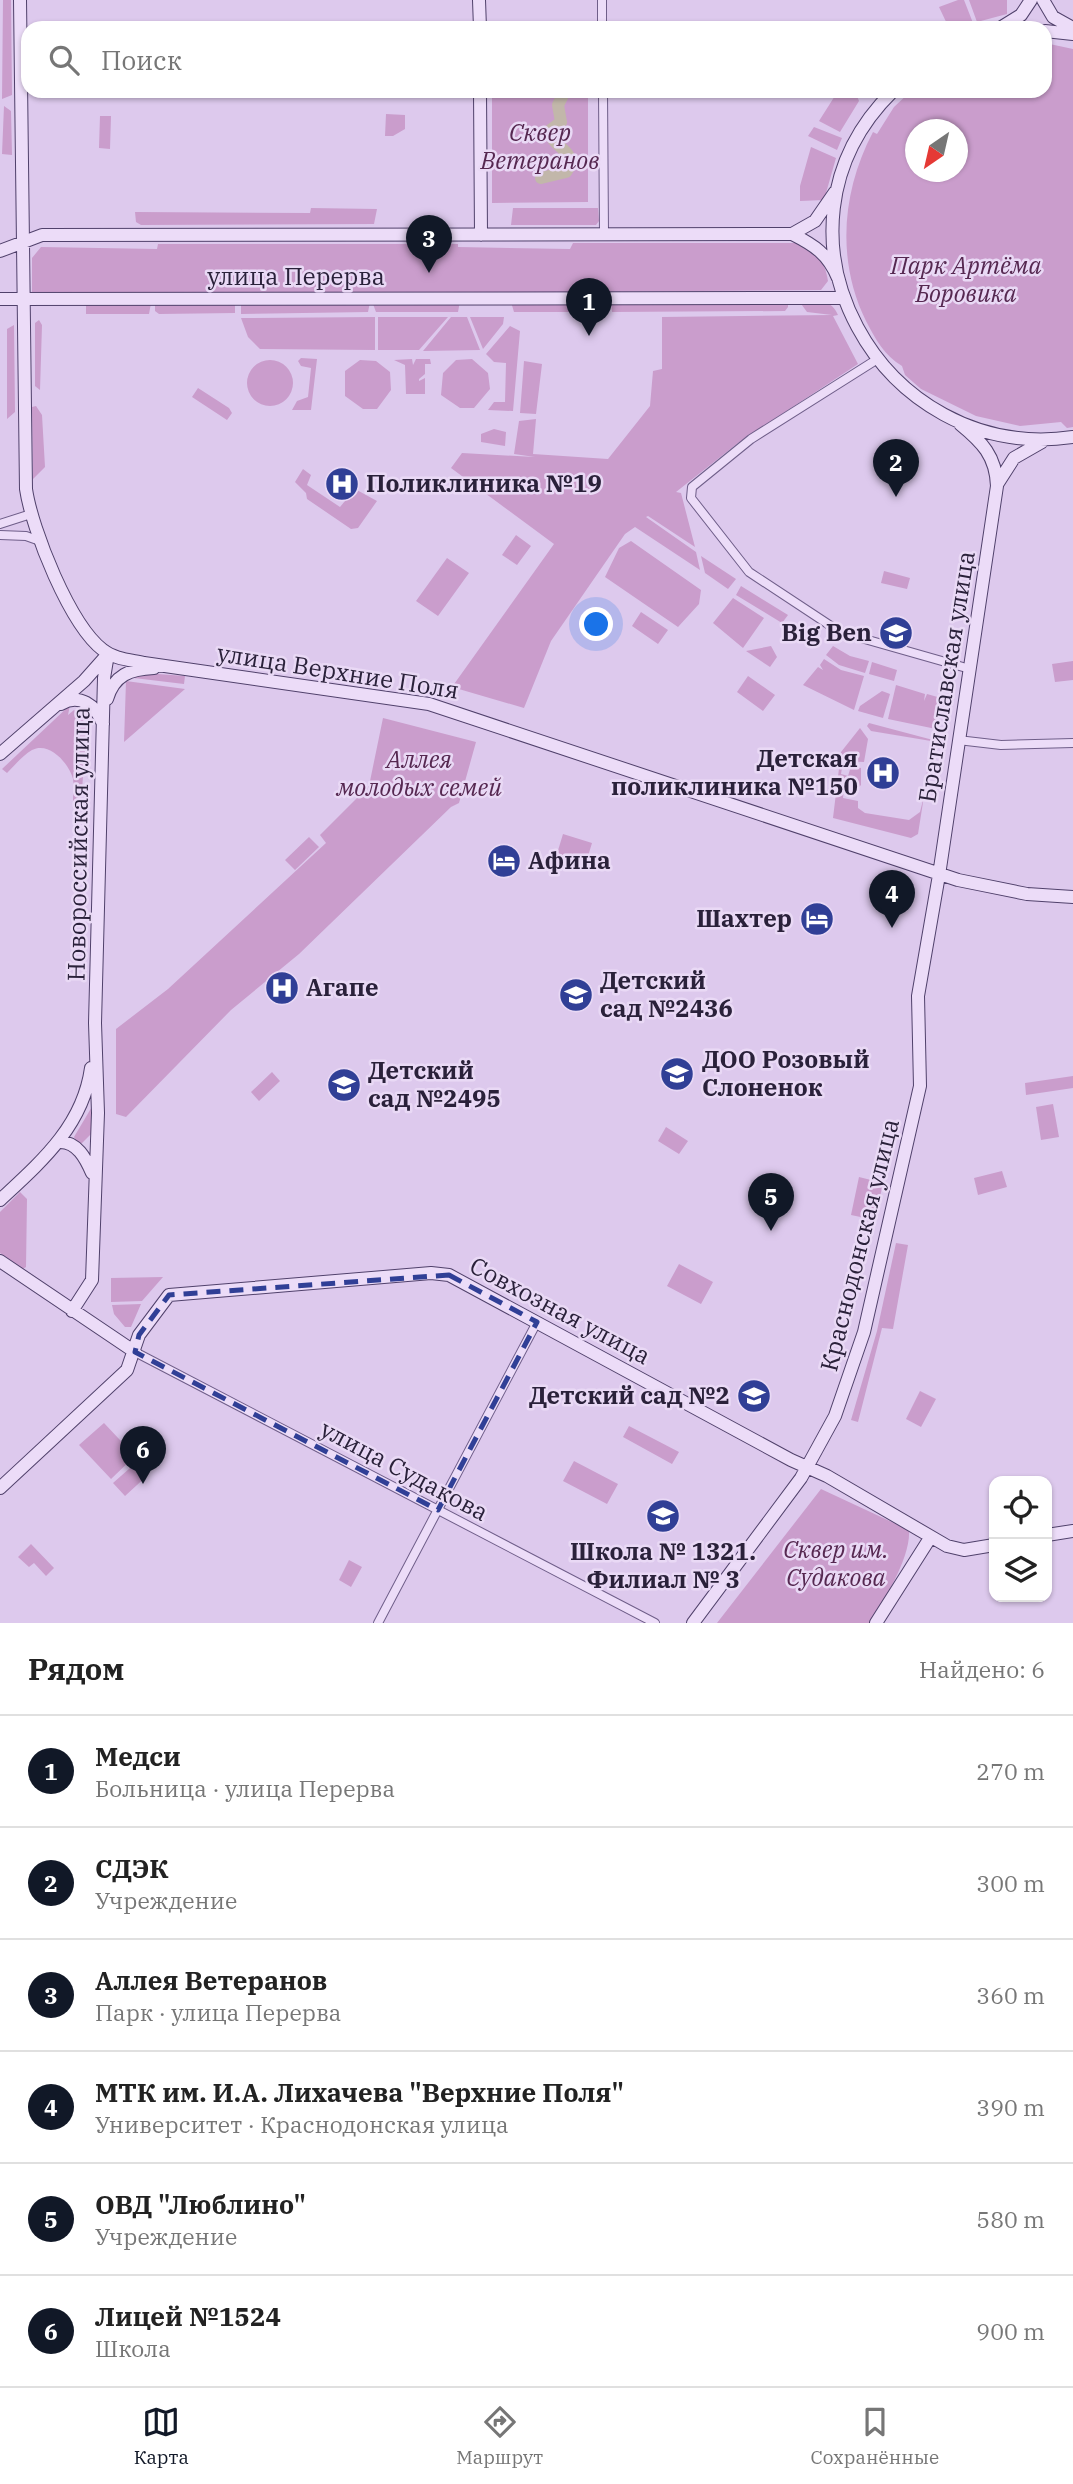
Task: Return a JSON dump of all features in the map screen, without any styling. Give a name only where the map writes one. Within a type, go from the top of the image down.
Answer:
[{"type":"main road","points":[[20,0],[21,81]]},
{"type":"main road","points":[[479,0],[480,21]]},
{"type":"main road","points":[[1011,21],[1021,15],[1031,0]]},
{"type":"main road","points":[[1044,0],[1053,17],[1073,31]]},
{"type":"main road","points":[[1052,31],[1073,31]]},
{"type":"main road","points":[[0,754],[50,711],[108,654],[79,624],[40,541],[31,514],[24,463],[21,98]]},
{"type":"main road","points":[[480,98],[481,235]]},
{"type":"main road","name":"Братиславская улица","points":[[888,98],[856,141],[840,183],[834,221],[838,278],[854,324],[876,360],[915,398],[960,424],[989,451],[995,468],[996,486],[939,874]]},
{"type":"main road","points":[[792,234],[815,221],[840,183]]},
{"type":"main road","name":"улица Перерва","points":[[0,251],[42,234],[792,234]]},
{"type":"main road","points":[[792,234],[821,250],[831,262],[838,278]]},
{"type":"main road","name":"улица Перерва","points":[[0,299],[844,298]]},
{"type":"main road","name":"Братиславская улица","points":[[960,424],[1002,436],[1045,440],[1073,437]]},
{"type":"main road","name":"Братиславская улица","points":[[996,486],[1014,458],[1045,440]]},
{"type":"main road","name":"улица Верхние Поля","points":[[108,654],[175,667],[429,704],[939,874],[1027,894],[1073,897]]},
{"type":"main road","name":"Новороссийская улица","points":[[72,1311],[92,1280],[98,1113],[96,1036],[104,718],[108,654]]},
{"type":"main road","points":[[50,711],[68,700],[81,700],[104,718],[113,684],[122,675],[143,669],[175,667]]},
{"type":"main road","name":"Краснодонская улица","points":[[693,1623],[808,1468],[838,1410],[864,1332],[920,1086],[918,996],[939,874]]},
{"type":"main road","name":"Новороссийская улица","points":[[0,1200],[59,1142],[83,1100],[96,1036]]},
{"type":"main road","points":[[59,1142],[67,1142],[79,1150],[94,1177]]},
{"type":"main road","points":[[0,1261],[135,1352],[127,1370],[0,1488]]},
{"type":"main road","name":"Совхозная улица","points":[[135,1352],[139,1335],[169,1295],[391,1275],[449,1275],[915,1526],[930,1538],[964,1550],[989,1546]]},
{"type":"main road","points":[[1052,1534],[1073,1531]]},
{"type":"main road","points":[[876,1623],[930,1538]]},
{"type":"street","points":[[602,0],[602,21]]},
{"type":"street","points":[[603,98],[604,234]]},
{"type":"street","points":[[876,360],[751,439],[692,487],[691,498],[749,572],[826,624],[840,632],[970,669]]},
{"type":"street","points":[[0,524],[31,514]]},
{"type":"street","points":[[0,535],[26,536],[40,541]]},
{"type":"street","points":[[958,740],[1012,745],[1073,743]]},
{"type":"street","points":[[378,1623],[537,1322]]},
{"type":"street","name":"улица Судакова","points":[[135,1352],[655,1623]]},
{"type":"highlighted area","points":[[449,1275],[537,1322],[438,1510],[135,1352],[139,1335],[169,1295]]},
{"type":"green space","points":[[3,0],[11,0],[12,95],[2,99]]},
{"type":"green space","points":[[964,0],[972,21],[946,21],[939,7]]},
{"type":"green space","points":[[969,0],[1007,0],[1007,14],[977,21]]},
{"type":"green space","name":"Парк Артёма Боровика","points":[[1052,44],[1073,49],[1073,427],[1067,428],[1061,422],[1020,426],[976,416],[921,389],[905,375],[902,366],[885,352],[877,341],[856,298],[847,250],[847,226],[855,178],[873,132],[877,134],[894,107],[904,98],[1052,98]]},
{"type":"green space","name":"Сквер Ветеранов","points":[[492,98],[588,98],[588,202],[492,203]]},
{"type":"green space","points":[[834,98],[858,98],[859,101],[840,132],[819,121]]},
{"type":"green space","points":[[4,106],[11,111],[12,155],[2,154]]},
{"type":"green space","points":[[386,114],[405,115],[405,129],[393,136],[385,136]]},
{"type":"green space","points":[[100,116],[111,116],[110,149],[99,148]]},
{"type":"green space","points":[[814,127],[842,138],[837,150],[808,136]]},
{"type":"green space","points":[[811,147],[836,158],[824,200],[800,201],[800,186]]},
{"type":"green space","points":[[311,208],[377,209],[374,224],[141,225],[136,222],[135,212],[310,213]]},
{"type":"green space","points":[[513,208],[598,208],[599,221],[596,225],[511,225]]},
{"type":"green space","points":[[573,243],[798,243],[810,248],[819,257],[828,281],[821,290],[32,296],[32,258],[41,247],[157,249],[158,244],[458,244],[458,247],[570,249]]},
{"type":"green space","points":[[607,300],[607,312],[514,312],[511,302]]},
{"type":"green space","points":[[611,300],[788,300],[788,307],[785,311],[612,312]]},
{"type":"green space","points":[[460,301],[458,312],[376,312],[373,304]]},
{"type":"green space","points":[[799,301],[827,303],[835,310],[838,315],[833,316],[858,364],[738,443],[676,492],[681,493],[695,547],[646,517],[696,552],[700,570],[635,527],[625,534],[551,641],[524,708],[452,687],[554,544],[451,468],[462,453],[535,457],[514,454],[519,421],[536,419],[533,454],[608,459],[650,406],[653,371],[662,369],[662,317],[832,315],[807,312]]},
{"type":"green space","points":[[370,302],[368,312],[241,314],[241,305]]},
{"type":"green space","points":[[151,303],[149,314],[86,314],[86,304]]},
{"type":"green space","points":[[235,303],[235,313],[159,314],[155,311],[155,304]]},
{"type":"green space","points":[[375,317],[375,350],[260,349],[248,337],[241,318]]},
{"type":"green space","points":[[378,317],[448,317],[419,350],[378,350]]},
{"type":"green space","points":[[451,317],[467,317],[480,350],[423,351]]},
{"type":"green space","points":[[470,317],[504,317],[503,324],[483,349]]},
{"type":"green space","points":[[39,320],[42,325],[40,390],[35,386],[35,323]]},
{"type":"green space","points":[[14,325],[15,412],[7,419],[7,329]]},
{"type":"green space","points":[[510,326],[520,331],[513,411],[488,410],[494,402],[505,402],[506,363],[494,362],[486,354]]},
{"type":"green space","points":[[301,358],[317,359],[311,410],[292,410],[297,401],[308,397],[311,368],[301,366],[298,361]]},
{"type":"green space","points":[[412,359],[413,365],[416,359],[430,359],[431,364],[425,364],[425,374],[419,379],[425,378],[425,394],[406,394],[405,365],[394,360]]},
{"type":"green space","points":[[472,359],[488,373],[490,389],[474,408],[460,408],[441,395],[443,373],[456,360]]},
{"type":"green space","points":[[270,360],[286,367],[293,383],[286,399],[270,406],[254,399],[247,383],[254,367]]},
{"type":"green space","points":[[360,360],[376,361],[390,372],[391,390],[377,409],[363,409],[345,396],[345,371]]},
{"type":"green space","points":[[524,361],[542,364],[536,414],[520,413]]},
{"type":"green space","points":[[198,388],[229,408],[232,413],[227,420],[192,397]]},
{"type":"green space","points":[[36,406],[42,415],[45,467],[33,479],[32,407]]},
{"type":"green space","points":[[494,429],[506,432],[505,446],[481,442],[481,434]]},
{"type":"green space","points":[[303,469],[311,475],[307,485],[340,507],[355,489],[377,501],[358,528],[351,529],[307,499],[306,493],[295,482]]},
{"type":"green space","points":[[516,535],[531,546],[517,565],[502,555]]},
{"type":"green space","points":[[631,541],[701,590],[699,604],[678,627],[605,577],[619,548]]},
{"type":"green space","points":[[701,556],[736,579],[728,589],[705,573]]},
{"type":"green space","points":[[447,558],[469,573],[438,616],[416,601]]},
{"type":"green space","points":[[884,571],[910,578],[907,589],[881,583]]},
{"type":"green space","points":[[741,586],[788,615],[782,623],[736,595]]},
{"type":"green space","points":[[733,598],[764,618],[743,648],[713,623]]},
{"type":"green space","points":[[641,612],[668,630],[658,644],[632,626]]},
{"type":"green space","points":[[771,646],[777,657],[770,667],[746,651]]},
{"type":"green space","points":[[833,646],[850,656],[869,661],[865,673],[839,665],[826,655]]},
{"type":"green space","points":[[824,659],[841,670],[864,676],[854,710],[803,685],[818,667],[823,670],[820,665]]},
{"type":"green space","points":[[1073,661],[1073,680],[1055,682],[1052,664]]},
{"type":"green space","points":[[872,662],[897,670],[894,681],[869,674]]},
{"type":"green space","points":[[134,674],[185,676],[184,684],[134,678]]},
{"type":"green space","points":[[748,676],[775,695],[763,711],[737,692]]},
{"type":"green space","points":[[126,681],[185,689],[124,742]]},
{"type":"green space","points":[[896,685],[925,694],[924,701],[927,694],[941,698],[936,729],[888,719]]},
{"type":"green space","points":[[882,691],[890,694],[883,718],[858,711],[860,706]]},
{"type":"green space","points":[[70,705],[68,715],[74,710],[87,722],[81,804],[73,801],[73,779],[67,766],[57,755],[45,748],[32,750],[7,773],[2,769]]},
{"type":"green space","name":"Аллея молодых семей","points":[[383,718],[476,742],[459,803],[451,807],[299,954],[231,1010],[126,1117],[116,1114],[116,1029],[168,989],[326,843],[320,835],[369,786]]},
{"type":"green space","points":[[869,723],[933,740],[924,794],[931,741],[871,731],[867,726]]},
{"type":"green space","points":[[860,728],[868,739],[864,762],[843,761],[841,774],[848,776],[851,766],[861,768],[861,785],[858,788],[844,787],[843,798],[858,801],[858,808],[865,813],[909,820],[920,812],[924,796],[918,834],[911,838],[833,818],[841,752]]},
{"type":"green space","points":[[563,834],[592,843],[585,866],[556,857]]},
{"type":"green space","points":[[309,837],[319,847],[295,870],[285,860]]},
{"type":"green space","points":[[272,1072],[280,1081],[259,1101],[251,1092]]},
{"type":"green space","points":[[1073,1076],[1073,1088],[1026,1095],[1025,1083]]},
{"type":"green space","points":[[1053,1104],[1059,1137],[1041,1140],[1036,1107]]},
{"type":"green space","points":[[93,1105],[91,1134],[79,1146],[74,1137]]},
{"type":"green space","points":[[666,1127],[688,1141],[679,1154],[658,1141]]},
{"type":"green space","points":[[1002,1171],[1007,1187],[978,1195],[974,1178]]},
{"type":"green space","points":[[859,1177],[883,1183],[875,1220],[851,1215]]},
{"type":"green space","points":[[20,1192],[27,1199],[26,1267],[23,1269],[0,1253],[0,1212]]},
{"type":"green space","points":[[896,1243],[908,1245],[893,1329],[882,1328],[858,1422],[851,1420],[877,1331]]},
{"type":"green space","points":[[679,1264],[713,1282],[701,1304],[667,1286]]},
{"type":"green space","points":[[163,1277],[142,1301],[111,1302],[111,1278]]},
{"type":"green space","points":[[141,1304],[131,1327],[125,1327],[114,1314],[112,1305]]},
{"type":"green space","points":[[920,1391],[936,1399],[921,1427],[906,1419]]},
{"type":"green space","points":[[104,1423],[135,1456],[111,1479],[79,1445]]},
{"type":"green space","points":[[629,1426],[679,1452],[672,1464],[623,1437]]},
{"type":"green space","points":[[138,1461],[149,1474],[125,1496],[113,1483]]},
{"type":"green space","points":[[574,1461],[618,1484],[607,1504],[563,1481]]},
{"type":"green space","name":"Сквер им. Судакова","points":[[821,1489],[909,1530],[906,1553],[901,1565],[870,1623],[717,1623]]},
{"type":"green space","points":[[31,1544],[54,1568],[46,1576],[34,1563],[29,1567],[18,1557]]},
{"type":"green space","points":[[349,1560],[362,1567],[351,1587],[339,1580]]},
{"type":"waterway","points":[[541,178],[566,172],[571,164],[568,154],[549,131],[561,122],[558,105],[562,98]]},
{"type":"place","name":"Аллея Ветеранов","points":[[429,273]]},
{"type":"place","name":"Медси","points":[[589,336]]},
{"type":"place","name":"Поликлиника №19","points":[[342,484]]},
{"type":"place","name":"СДЭК","points":[[896,497]]},
{"type":"place","name":"Big Ben","points":[[896,633]]},
{"type":"place","name":"Детская поликлиника №150","points":[[883,773]]},
{"type":"place","name":"Афина","points":[[504,861]]},
{"type":"place","name":"Шахтер","points":[[817,919]]},
{"type":"place","name":"МТК им. И.А. Лихачева \"Верхние Поля\"","points":[[892,928]]},
{"type":"place","name":"Агапе","points":[[282,988]]},
{"type":"place","name":"Детский сад №2436","points":[[576,995]]},
{"type":"place","name":"ДОО Розовый Слоненок","points":[[677,1074]]},
{"type":"place","name":"Детский сад №2495","points":[[344,1085]]},
{"type":"place","name":"ОВД \"Люблино\"","points":[[771,1231]]},
{"type":"place","name":"Детский сад №2","points":[[754,1396]]},
{"type":"place","name":"Лицей №1524","points":[[143,1484]]},
{"type":"place","name":"Школа № 1321. Филиал № 3","points":[[663,1516]]}]
